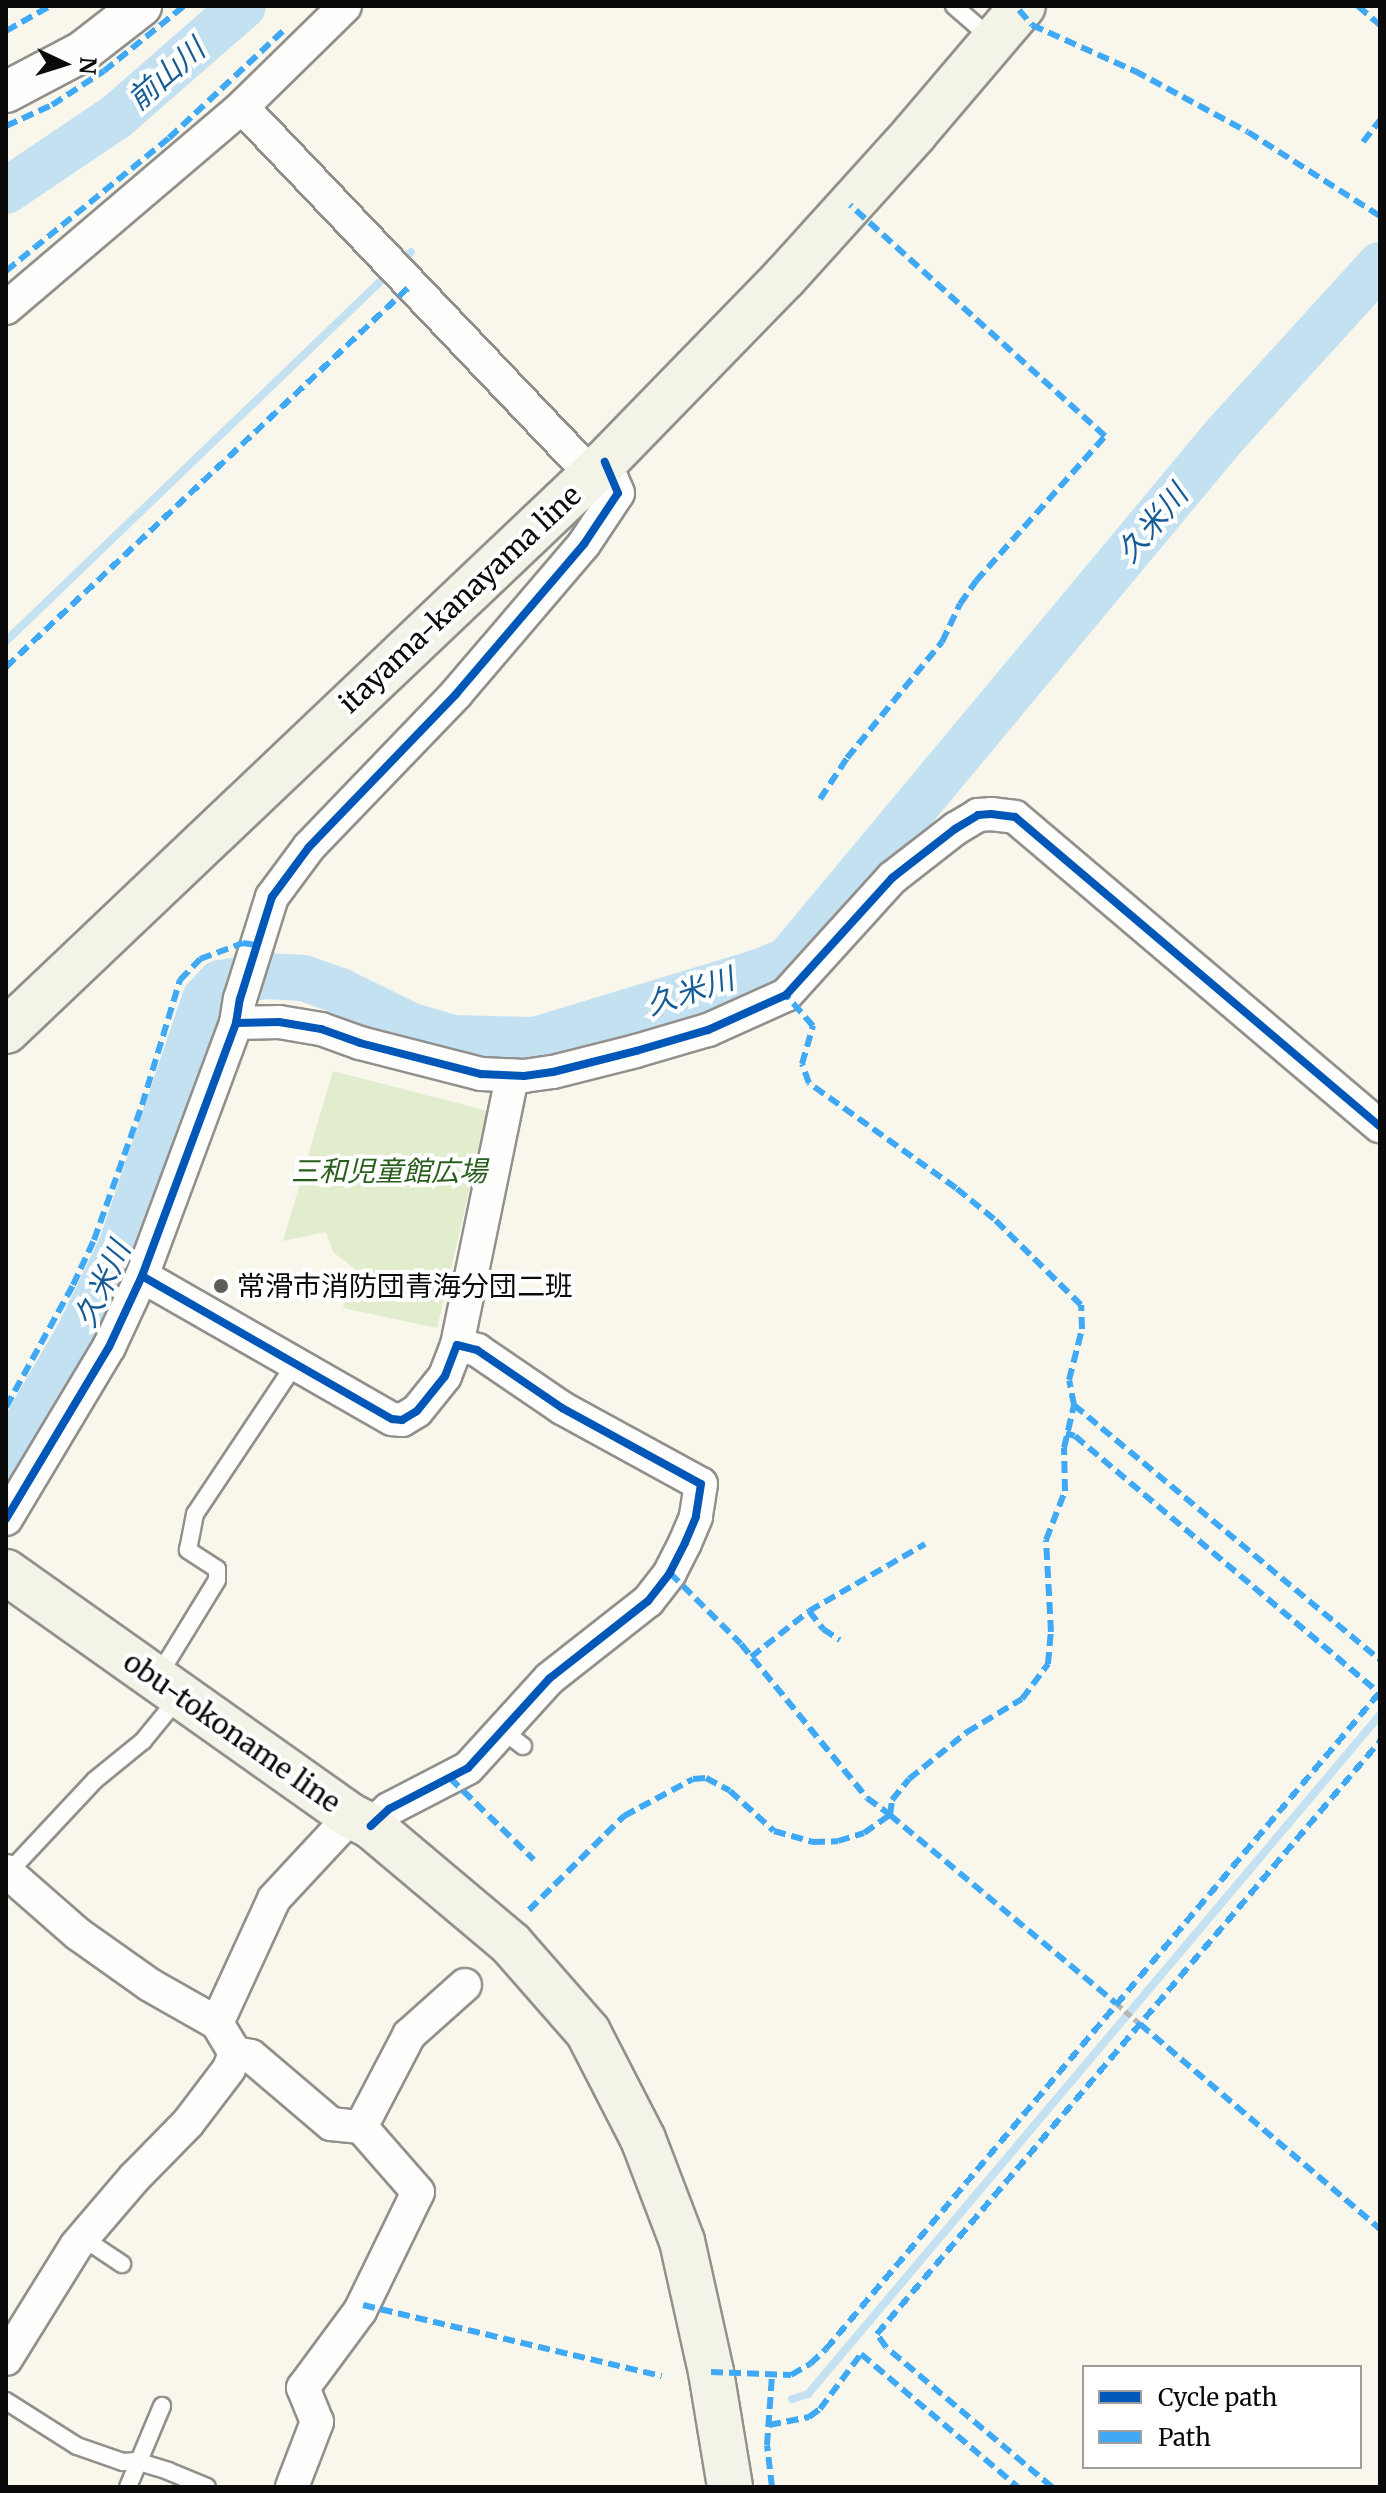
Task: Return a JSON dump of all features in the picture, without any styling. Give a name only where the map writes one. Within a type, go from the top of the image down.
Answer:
[{"type":"main road","name":"itayama-kanayama line","points":[[10,1020],[598,468],[785,277],[1023,6]]},
{"type":"main road","name":"obu-tokoname line","points":[[6,1572],[361,1821],[511,1944],[588,2032],[643,2139],[682,2241],[711,2372],[730,2487]]},
{"type":"street","points":[[6,92],[82,52],[141,6]]},
{"type":"street","points":[[6,308],[242,107],[345,6]]},
{"type":"street","points":[[6,1519],[109,1347],[142,1276],[236,1023],[240,999],[272,897],[309,847],[456,694],[584,544],[618,493],[598,468],[409,287],[242,107]]},
{"type":"street","points":[[236,1023],[279,1022],[321,1029],[360,1043],[481,1074],[512,1076],[553,1072],[708,1030],[786,995],[892,878],[955,829],[978,815],[991,814],[1015,817],[1380,1126]]},
{"type":"street","points":[[142,1276],[392,1419],[402,1420],[417,1411],[445,1376],[457,1345],[512,1076]]},
{"type":"street","points":[[217,2023],[274,1899],[361,1821],[468,1768],[513,1739],[536,1678],[656,1592],[670,1573],[696,1517],[701,1484],[562,1408],[477,1350],[457,1345]]},
{"type":"street","points":[[7,1874],[109,1956],[217,2023],[235,2053],[251,2056],[331,2124],[361,2127],[418,2192],[360,2311],[303,2388],[317,2422],[292,2487]]},
{"type":"street","points":[[361,2127],[409,2035],[465,1985]]},
{"type":"street","points":[[6,2359],[83,2238],[134,2178],[188,2123],[229,2069],[235,2053]]},
{"type":"lane","points":[[954,6],[994,40]]},
{"type":"lane","points":[[7,1874],[74,1801],[143,1741],[217,1580],[217,1569],[188,1550],[195,1514],[295,1364]]},
{"type":"lane","points":[[83,2238],[122,2264]]},
{"type":"lane","points":[[6,2401],[77,2446],[123,2462],[136,2461],[207,2487]]},
{"type":"lane","points":[[128,2487],[136,2461],[162,2406]]},
{"type":"path","points":[[1116,2003],[1140,2024]]},
{"type":"green space","name":"三和児童館広場","points":[[333,1071],[488,1111],[437,1328],[343,1308],[355,1269],[333,1252],[326,1232],[283,1241]]},
{"type":"waterway","name":"前山川","points":[[6,191],[117,116],[243,6]]},
{"type":"waterway","points":[[399,264],[411,252]]},
{"type":"waterway","name":"久米川","points":[[6,1459],[79,1334],[121,1247],[205,999],[220,983],[266,976],[303,978],[340,991],[409,1025],[453,1038],[535,1040],[759,972],[788,960],[1226,434],[1380,265]]},
{"type":"waterway","points":[[6,641],[389,273]]},
{"type":"waterway","points":[[792,2399],[808,2394],[1380,1715]]},
{"type":"marked path","points":[[6,31],[50,6]]},
{"type":"marked path","points":[[6,126],[52,105],[104,71],[184,6]]},
{"type":"marked path","points":[[1358,6],[1380,25]]},
{"type":"marked path","points":[[1019,10],[1032,25],[1135,71],[1248,132],[1380,216]]},
{"type":"marked path","points":[[6,271],[169,138],[283,31]]},
{"type":"marked path","points":[[1363,142],[1380,120]]},
{"type":"marked path","points":[[820,799],[847,758],[942,642],[960,604],[976,581],[1105,436],[850,205]]},
{"type":"marked path","points":[[6,667],[409,287]]},
{"type":"marked path","points":[[6,1407],[94,1240],[142,1105],[180,980],[200,959],[243,943],[256,945]]},
{"type":"marked path","points":[[670,1573],[741,1644],[867,1798],[890,1815],[892,1800],[909,1779],[967,1732],[1022,1699],[1048,1664],[1051,1632],[1046,1540],[1065,1491],[1064,1448],[1074,1405],[1069,1380],[1082,1329],[1081,1305],[994,1219],[956,1188],[809,1083],[802,1064],[813,1026],[786,995]]},
{"type":"marked path","points":[[1074,1405],[1380,1660]]},
{"type":"marked path","points":[[1066,1433],[1075,1436],[1379,1693]]},
{"type":"marked path","points":[[809,1611],[925,1544]]},
{"type":"marked path","points":[[751,1657],[809,1611],[823,1629],[840,1640]]},
{"type":"marked path","points":[[711,2372],[791,2375],[810,2364],[826,2349],[1380,1692]]},
{"type":"marked path","points":[[1052,2487],[886,2347],[877,2334],[1380,1741]]},
{"type":"marked path","points":[[450,1778],[534,1860]]},
{"type":"marked path","points":[[529,1910],[624,1816],[693,1779],[706,1778],[730,1791],[774,1831],[813,1842],[838,1841],[864,1833],[890,1815],[1116,2003]]},
{"type":"marked path","points":[[1140,2024],[1380,2229]]},
{"type":"marked path","points":[[363,2305],[662,2376]]},
{"type":"marked path","points":[[769,2425],[809,2417],[820,2409],[861,2354],[1018,2487]]},
{"type":"marked path","points":[[772,2376],[767,2445],[772,2487]]},
{"type":"cycle path","points":[[6,1519],[109,1347],[142,1276],[236,1023],[240,999],[272,897],[309,847],[456,694],[584,544],[618,493],[605,462]]},
{"type":"cycle path","points":[[236,1023],[279,1022],[321,1029],[360,1043],[481,1074],[524,1076],[553,1072],[636,1051],[708,1030],[786,995],[892,878],[955,829],[978,815],[991,814],[1015,817],[1380,1126]]},
{"type":"cycle path","points":[[142,1276],[392,1419],[402,1420],[417,1411],[445,1376],[457,1345],[477,1350],[562,1408],[701,1484],[696,1517],[685,1543],[670,1573],[648,1601],[549,1679],[468,1768],[389,1809],[371,1826]]},
{"type":"place","name":"常滑市消防団青海分団二班","points":[[221,1286]]}]
